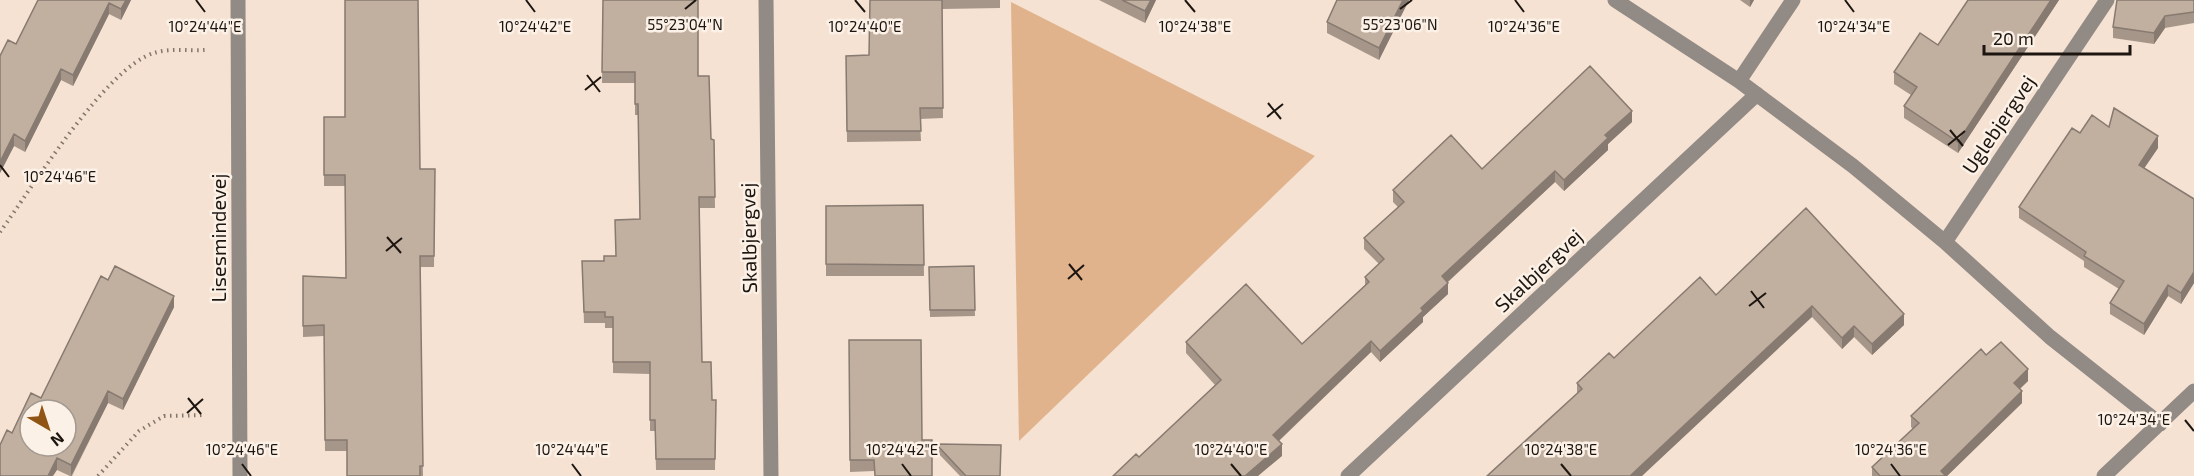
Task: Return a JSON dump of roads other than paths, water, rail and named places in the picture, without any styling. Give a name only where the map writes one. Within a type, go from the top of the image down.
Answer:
[{"type":"street","name":"Lisesmindevej","points":[[238,0],[240,476]]},
{"type":"street","name":"Skalbjergvej","points":[[766,0],[771,476]]},
{"type":"street","points":[[1615,0],[1739,81],[1853,166],[1945,242],[2050,337],[2160,424]]},
{"type":"street","points":[[1739,81],[1793,0]]},
{"type":"street","name":"Uglebjergvej","points":[[1945,242],[2107,0]]},
{"type":"street","name":"Skalbjergvej","points":[[1348,476],[1757,94]]},
{"type":"street","points":[[2104,476],[2194,391]]}]
